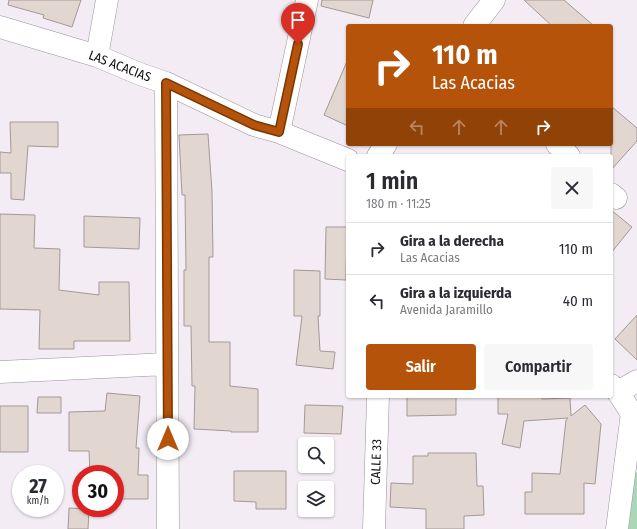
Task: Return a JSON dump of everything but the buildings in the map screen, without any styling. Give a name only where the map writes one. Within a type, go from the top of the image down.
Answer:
[{"type":"street","points":[[97,56],[107,0]]},
{"type":"street","points":[[279,132],[307,0]]},
{"type":"street","points":[[476,24],[494,0]]},
{"type":"street","name":"LAS ACACIAS","points":[[0,27],[97,56],[166,83],[254,125],[279,132],[346,159]]},
{"type":"street","points":[[166,83],[168,529]]},
{"type":"street","points":[[559,146],[567,154]]},
{"type":"street","points":[[0,372],[167,364]]},
{"type":"street","points":[[617,529],[634,418],[615,389],[637,381]]},
{"type":"street","name":"CALLE 33","points":[[374,529],[378,398]]},
{"type":"green space","points":[[631,463],[637,473],[637,529],[624,529]]},
{"type":"route","points":[[168,439],[166,83],[254,125],[279,132],[298,44]]}]
